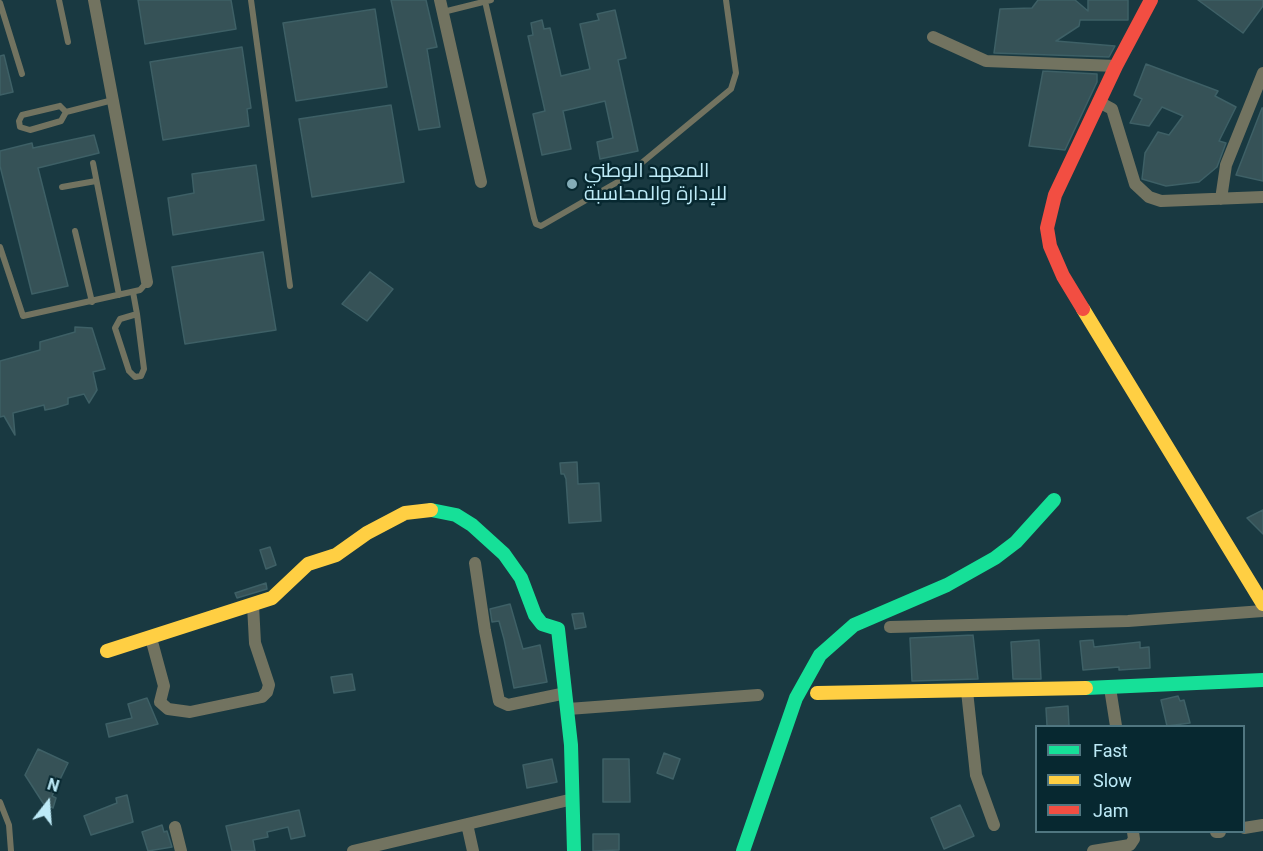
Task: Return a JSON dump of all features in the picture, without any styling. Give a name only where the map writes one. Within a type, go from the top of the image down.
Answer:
[{"type":"street","points":[[94,0],[147,282]]},
{"type":"street","points":[[1151,0],[1116,66],[1052,203],[1047,228],[1050,246],[1069,286],[1258,584],[1263,604]]},
{"type":"street","points":[[442,6],[482,182]]},
{"type":"street","points":[[933,37],[986,61],[1116,66]]},
{"type":"street","points":[[1221,199],[1226,165],[1263,73]]},
{"type":"street","points":[[1099,102],[1112,109],[1135,184],[1143,194],[1161,201],[1263,197]]},
{"type":"street","points":[[743,851],[796,698],[820,655],[854,625],[955,581],[995,558],[1016,542],[1054,500]]},
{"type":"street","points":[[107,651],[253,606],[280,593],[308,564],[336,555],[367,533],[394,518],[416,510],[448,512],[472,525],[504,554],[521,578],[535,615],[542,624],[558,629],[568,709],[574,851]]},
{"type":"street","points":[[476,563],[484,631],[499,701],[508,705],[566,693]]},
{"type":"street","points":[[151,638],[164,681],[160,702],[168,709],[190,712],[262,697],[269,685],[255,643],[253,606]]},
{"type":"street","points":[[890,627],[1128,621],[1263,611]]},
{"type":"street","points":[[817,693],[1110,688],[1263,680]]},
{"type":"street","points":[[1110,688],[1116,725]]},
{"type":"street","points":[[967,691],[976,774],[994,825]]},
{"type":"street","points":[[568,709],[758,694]]},
{"type":"street","points":[[353,851],[377,848],[573,799]]},
{"type":"street","points":[[467,824],[473,851]]},
{"type":"street","points":[[1245,828],[1263,825]]},
{"type":"street","points":[[175,827],[181,851]]},
{"type":"street","points":[[1093,851],[1130,845],[1134,839],[1133,833]]},
{"type":"lane","points":[[59,0],[68,42]]},
{"type":"lane","points":[[251,0],[290,286]]},
{"type":"lane","points":[[442,6],[488,1],[534,218],[536,224],[541,226],[621,180],[731,89],[736,74],[726,0]]},
{"type":"lane","points":[[0,3],[22,74]]},
{"type":"lane","points":[[66,112],[60,106],[25,114],[20,118],[19,124],[23,129],[30,130],[61,121],[66,112],[113,100]]},
{"type":"lane","points":[[93,164],[119,295]]},
{"type":"lane","points":[[62,187],[96,181]]},
{"type":"lane","points":[[75,231],[92,302]]},
{"type":"lane","points":[[0,247],[23,316],[133,292],[143,289],[147,282]]},
{"type":"lane","points":[[133,292],[137,314],[144,369],[141,376],[135,377],[129,371],[115,328],[120,319],[137,314]]},
{"type":"lane","points":[[0,802],[9,825],[11,851]]},
{"type":"building","points":[[138,0],[231,0],[236,29],[145,44]]},
{"type":"building","points":[[391,0],[426,0],[437,47],[427,49],[440,127],[419,130]]},
{"type":"building","points":[[1038,0],[1075,0],[1088,11],[1088,0],[1128,0],[1128,20],[1080,20],[1079,26],[1056,41],[1115,46],[1109,57],[994,53],[1000,9],[1032,8]]},
{"type":"building","points":[[1198,0],[1263,0],[1263,6],[1243,33]]},
{"type":"building","points":[[375,9],[387,87],[296,101],[283,23]]},
{"type":"building","points":[[615,10],[626,58],[618,60],[638,151],[600,159],[597,142],[613,138],[605,101],[563,111],[571,149],[542,155],[533,114],[545,111],[528,36],[533,35],[531,23],[542,20],[544,29],[550,28],[561,76],[590,69],[580,24],[599,20],[597,14]]},
{"type":"building","points":[[242,47],[251,108],[247,109],[249,126],[163,140],[150,62]]},
{"type":"building","points":[[4,55],[13,92],[0,95],[0,56]]},
{"type":"building","points":[[1146,64],[1218,91],[1215,96],[1236,107],[1219,141],[1226,143],[1217,167],[1199,182],[1166,186],[1142,179],[1145,153],[1158,132],[1169,135],[1183,116],[1162,107],[1149,126],[1130,123],[1142,99],[1134,95]]},
{"type":"building","points":[[1043,71],[1097,74],[1097,82],[1065,150],[1029,146]]},
{"type":"building","points":[[391,105],[404,182],[312,197],[299,119]]},
{"type":"building","points":[[1263,108],[1263,181],[1236,175]]},
{"type":"building","points":[[94,135],[99,153],[38,168],[68,286],[32,294],[0,166],[0,151],[32,143],[33,148]]},
{"type":"building","points":[[256,165],[264,220],[173,235],[168,198],[194,193],[192,174]]},
{"type":"building","points":[[263,252],[276,330],[185,344],[172,267]]},
{"type":"building","points":[[370,272],[393,289],[367,321],[342,304]]},
{"type":"building","points":[[75,327],[92,328],[105,369],[93,372],[97,390],[89,403],[84,394],[68,398],[68,404],[55,408],[45,410],[44,405],[13,413],[15,435],[4,416],[0,417],[0,361],[40,350],[40,342],[75,332]]},
{"type":"building","points":[[577,462],[578,484],[599,483],[601,521],[569,523],[566,479],[564,474],[561,474],[560,463]]},
{"type":"building","points":[[1263,510],[1263,534],[1247,518]]},
{"type":"building","points":[[270,547],[276,565],[266,569],[260,550]]},
{"type":"building","points":[[266,583],[267,589],[237,598],[235,593]]},
{"type":"building","points":[[510,604],[523,649],[540,645],[547,682],[514,688],[499,621],[492,622],[490,609]]},
{"type":"building","points":[[583,613],[586,627],[575,629],[572,614]]},
{"type":"building","points":[[973,635],[978,679],[912,681],[910,638]]},
{"type":"building","points":[[1039,640],[1041,679],[1013,679],[1011,642]]},
{"type":"building","points":[[1093,640],[1094,647],[1140,642],[1140,648],[1149,647],[1150,668],[1119,670],[1119,667],[1083,670],[1080,641]]},
{"type":"building","points":[[352,674],[355,690],[334,693],[331,677]]},
{"type":"building","points":[[1178,696],[1180,701],[1184,700],[1190,723],[1167,725],[1161,700]]},
{"type":"building","points":[[147,698],[158,724],[109,737],[106,724],[132,718],[128,704]]},
{"type":"building","points":[[1068,706],[1069,725],[1047,725],[1046,708]]},
{"type":"building","points":[[38,749],[68,763],[52,796],[56,798],[53,808],[43,803],[25,775]]},
{"type":"building","points":[[664,753],[680,759],[673,779],[657,773]]},
{"type":"building","points":[[552,759],[557,782],[527,788],[523,765]]},
{"type":"building","points":[[603,759],[629,759],[630,802],[603,802]]},
{"type":"building","points":[[127,795],[133,822],[91,835],[84,816],[117,803],[116,798]]},
{"type":"building","points":[[960,805],[974,836],[944,849],[931,818]]},
{"type":"building","points":[[299,810],[305,836],[291,839],[288,827],[267,832],[268,837],[253,840],[255,851],[232,851],[226,826]]},
{"type":"building","points":[[162,825],[164,832],[167,831],[172,847],[148,851],[142,832]]},
{"type":"building","points":[[593,834],[619,834],[619,850],[593,851]]},
{"type":"traffic: fast","points":[[743,851],[796,698],[820,655],[854,625],[947,585],[995,558],[1016,542],[1054,500]]},
{"type":"traffic: fast","points":[[431,510],[456,515],[472,525],[504,554],[521,578],[535,615],[542,624],[558,629],[571,745],[574,851]]},
{"type":"traffic: fast","points":[[1086,688],[1263,680]]},
{"type":"traffic: slow","points":[[1083,309],[1263,604]]},
{"type":"traffic: slow","points":[[107,651],[272,598],[308,564],[336,555],[367,533],[405,513],[431,510]]},
{"type":"traffic: slow","points":[[817,693],[1086,688]]},
{"type":"traffic: jam","points":[[1083,309],[1063,276],[1050,246],[1047,228],[1055,195],[1116,66],[1151,0]]},
{"type":"place","name":"المعهد الوطني للإدارة والمحاسبة","points":[[572,184]]}]
